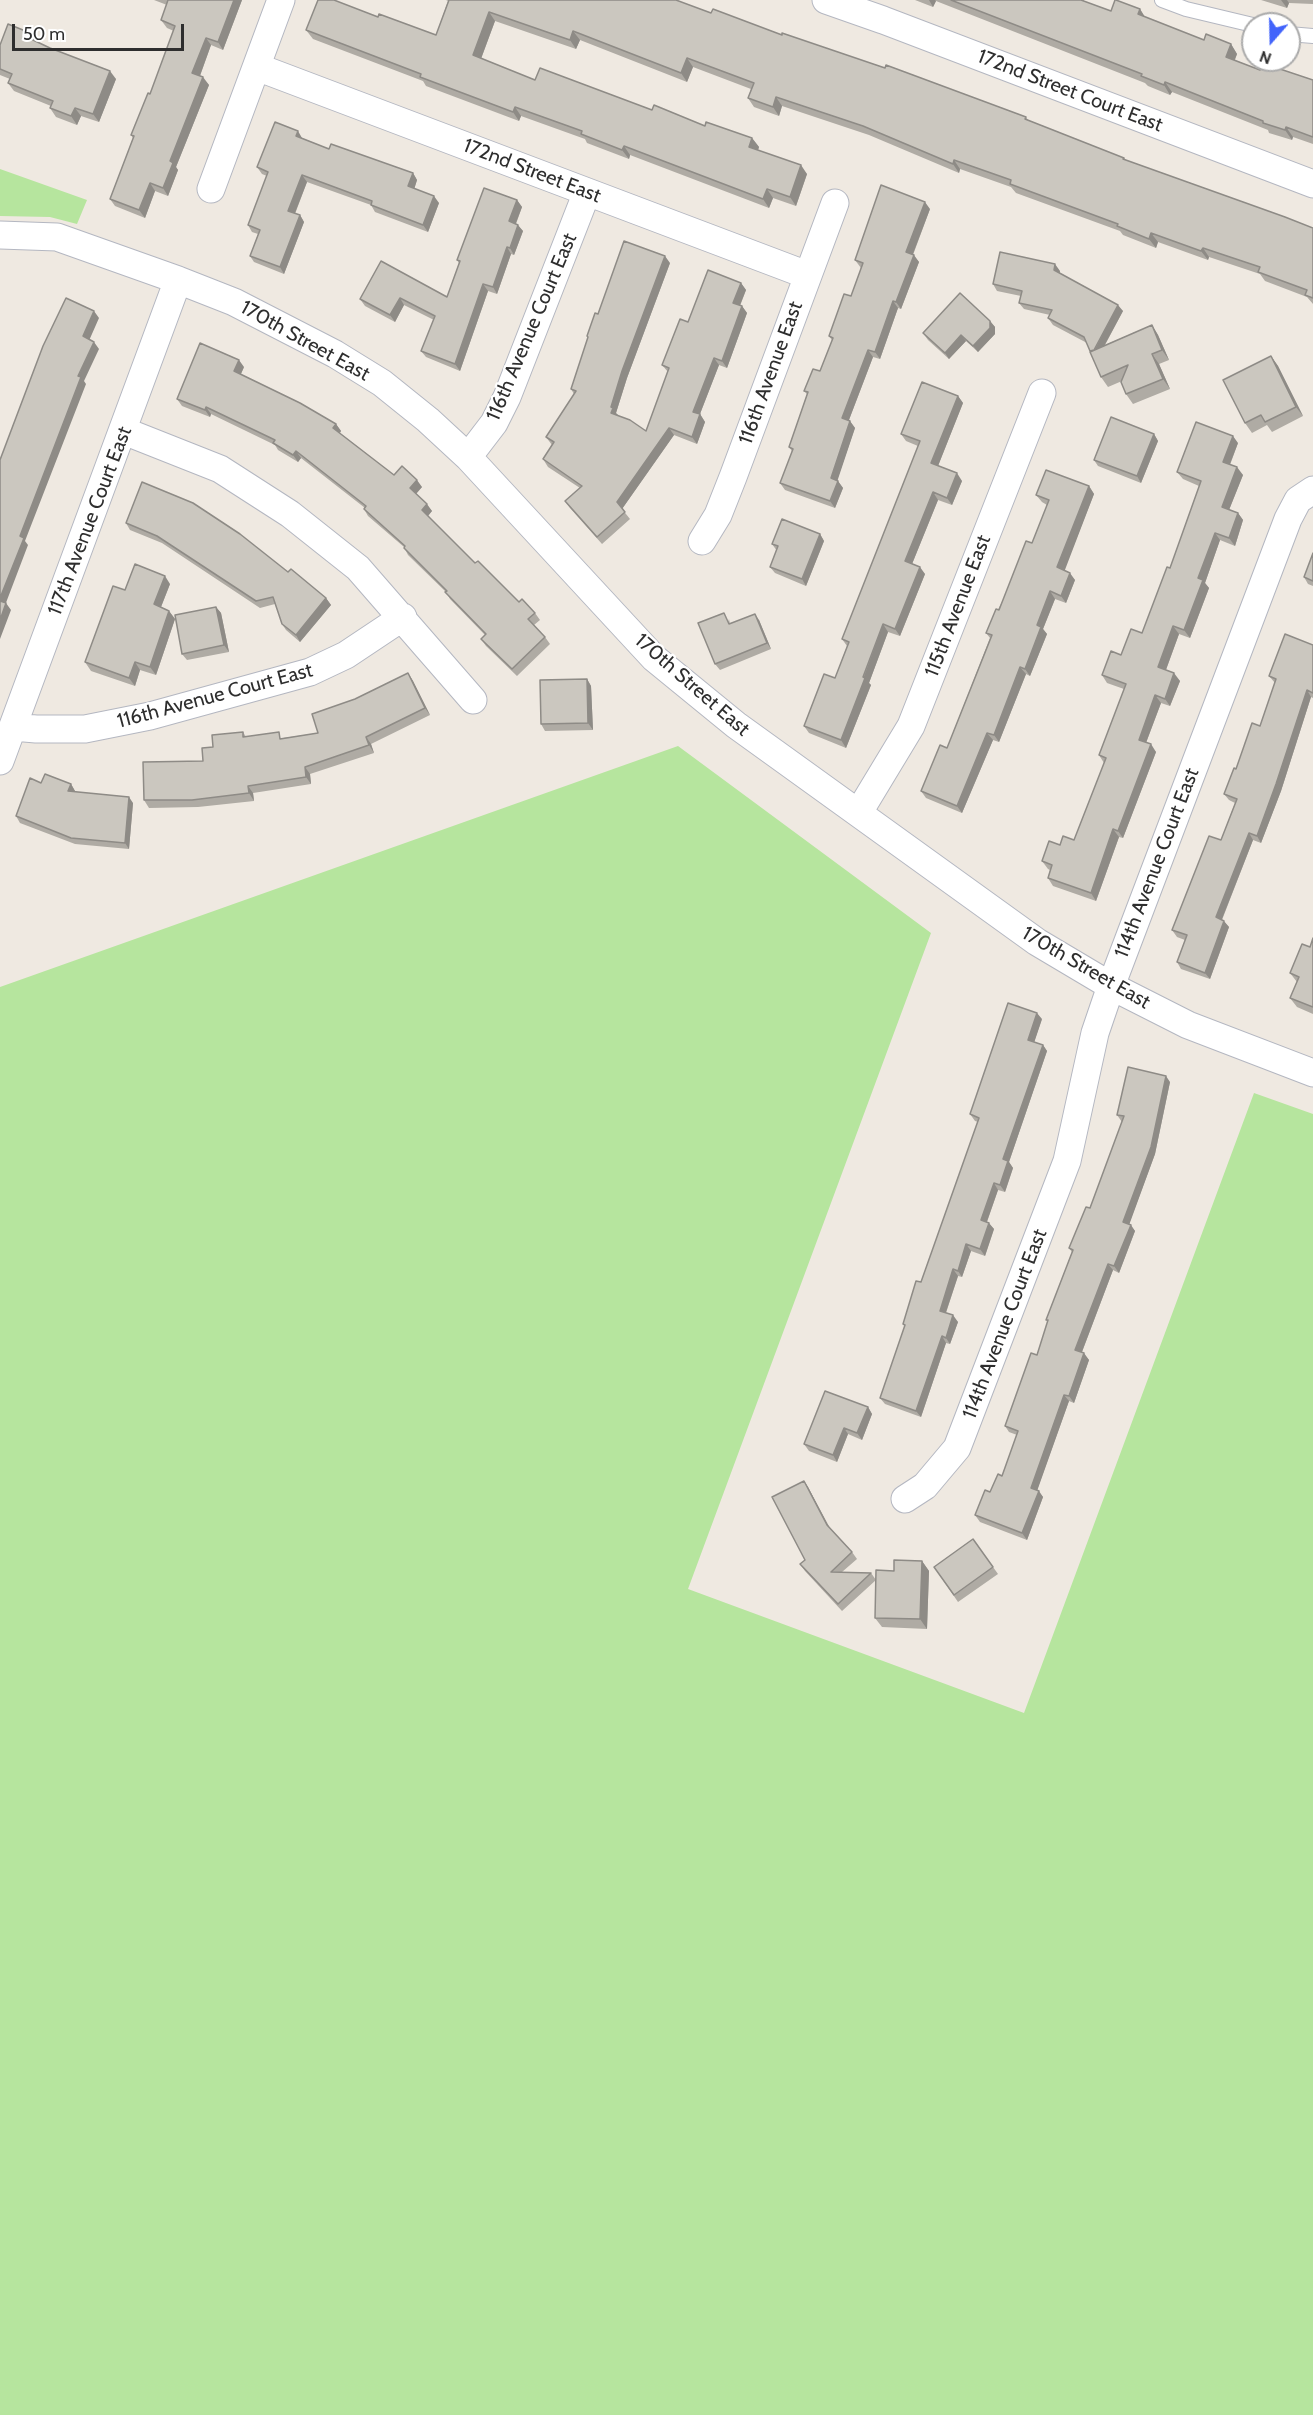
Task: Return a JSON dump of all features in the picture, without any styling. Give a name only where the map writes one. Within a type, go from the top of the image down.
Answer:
[{"type":"street","points":[[211,189],[281,0]]},
{"type":"street","name":"172nd Street Court East","points":[[838,2],[1313,184]]},
{"type":"street","name":"172nd Street East","points":[[257,67],[807,275]]},
{"type":"street","name":"116th Avenue Court East","points":[[468,458],[494,423],[507,397],[587,192]]},
{"type":"street","name":"116th Avenue East","points":[[702,541],[718,514],[733,477],[835,203]]},
{"type":"street","name":"170th Street East","points":[[0,235],[49,236],[75,243],[234,302],[335,354],[391,391],[428,420],[468,458],[654,658],[735,725],[1037,942],[1111,986],[1188,1025],[1313,1073]]},
{"type":"street","name":"117th Avenue Court East","points":[[0,761],[178,280]]},
{"type":"street","name":"115th Avenue East","points":[[859,812],[911,726],[1042,393]]},
{"type":"street","points":[[124,431],[220,469],[290,514],[358,568],[473,700]]},
{"type":"street","name":"114th Avenue Court East","points":[[905,1499],[925,1486],[957,1448],[1067,1161],[1095,1033],[1111,986],[1288,519],[1298,500],[1311,491]]},
{"type":"street","name":"116th Avenue Court East","points":[[13,727],[85,729],[150,716],[298,675],[346,655],[403,617]]},
{"type":"lane","points":[[1162,0],[1186,9],[1241,22]]},
{"type":"green space","points":[[0,169],[87,200],[77,224],[50,217],[0,216]]},
{"type":"green space","points":[[678,746],[931,933],[688,1589],[1024,1713],[1254,1093],[1313,1114],[1313,2415],[0,2415],[0,987]]},
{"type":"building","points":[[168,0],[234,0],[218,42],[206,38],[192,73],[203,77],[170,161],[173,163],[163,188],[150,183],[139,210],[110,199],[134,136],[131,135],[148,93],[150,94],[175,26],[161,20]]},
{"type":"building","points":[[318,0],[334,0],[436,35],[449,0],[676,0],[711,13],[713,9],[782,35],[782,33],[885,68],[886,65],[1026,117],[1025,119],[1123,159],[1313,228],[1313,298],[1305,295],[1307,290],[1258,272],[1260,267],[1203,248],[1201,251],[1151,233],[1149,239],[1117,226],[1118,224],[1010,184],[1011,180],[954,160],[953,164],[863,126],[776,97],[773,107],[748,98],[754,83],[687,58],[681,73],[573,31],[570,40],[489,12],[473,55],[535,80],[540,68],[652,110],[654,105],[705,126],[706,122],[752,138],[749,147],[801,165],[790,197],[767,189],[763,199],[624,146],[622,150],[581,134],[582,131],[515,107],[513,112],[306,30]]},
{"type":"building","points":[[951,0],[1081,0],[1111,11],[1116,0],[1140,9],[1138,14],[1204,40],[1206,34],[1231,44],[1226,57],[1241,63],[1241,72],[1289,72],[1313,80],[1313,137],[1286,127],[1285,130],[1263,123],[1263,121],[1165,82],[1164,85],[1141,76],[1142,74]]},
{"type":"building","points":[[8,24],[33,34],[31,39],[50,48],[110,71],[93,114],[75,108],[71,116],[50,108],[53,101],[8,83],[12,74],[0,69],[0,45]]},
{"type":"building","points":[[275,122],[298,131],[296,136],[329,149],[331,144],[413,173],[408,186],[434,196],[423,225],[371,205],[372,201],[302,175],[288,211],[300,215],[280,267],[250,256],[260,230],[248,225],[268,172],[257,167]]},
{"type":"building","points":[[881,185],[925,202],[906,252],[914,255],[896,302],[893,301],[875,352],[868,350],[842,418],[850,421],[831,478],[838,481],[830,501],[780,483],[793,449],[789,447],[808,392],[804,391],[813,369],[820,371],[833,338],[829,336],[844,294],[851,296],[863,263],[855,260]]},
{"type":"building","points":[[484,188],[517,200],[509,221],[518,225],[510,248],[507,247],[493,287],[483,284],[455,364],[421,351],[435,316],[400,298],[390,315],[360,299],[381,261],[447,297],[460,261],[457,260]]},
{"type":"building","points":[[624,241],[665,256],[622,371],[611,413],[630,420],[646,431],[669,368],[662,365],[680,319],[688,322],[708,270],[741,283],[733,303],[742,306],[722,361],[714,358],[693,412],[700,414],[692,437],[669,428],[617,502],[625,512],[597,537],[565,501],[582,486],[543,459],[554,442],[546,437],[576,391],[571,389],[587,336],[595,313],[598,314]]},
{"type":"building","points":[[1000,252],[1055,264],[1054,270],[1118,305],[1094,350],[1090,351],[1084,337],[1048,318],[1052,310],[1019,303],[1022,291],[993,284]]},
{"type":"building","points":[[960,293],[990,321],[990,328],[973,346],[961,335],[945,353],[923,333]]},
{"type":"building","points":[[66,298],[94,311],[83,336],[94,342],[78,376],[81,377],[20,536],[24,538],[0,598],[0,460],[43,346]]},
{"type":"building","points":[[1152,325],[1162,350],[1152,354],[1163,379],[1126,394],[1121,382],[1128,365],[1101,377],[1090,352]]},
{"type":"building","points":[[200,343],[239,360],[234,371],[300,403],[336,424],[333,428],[394,475],[402,466],[417,480],[410,488],[427,504],[422,510],[475,563],[478,561],[519,602],[522,599],[535,613],[528,619],[545,637],[512,669],[481,639],[486,634],[404,548],[405,546],[364,509],[366,506],[296,451],[293,455],[273,443],[275,440],[206,407],[205,410],[177,399]]},
{"type":"building","points":[[1271,356],[1296,407],[1265,422],[1261,415],[1245,423],[1223,380]]},
{"type":"building","points":[[922,382],[958,396],[931,463],[957,473],[947,498],[933,492],[905,561],[920,567],[895,629],[883,624],[841,740],[804,726],[824,674],[835,678],[849,642],[842,639],[920,441],[901,434]]},
{"type":"building","points":[[1111,417],[1154,434],[1137,476],[1094,460]]},
{"type":"building","points":[[1196,422],[1233,436],[1223,462],[1237,467],[1222,507],[1238,513],[1229,538],[1215,533],[1198,578],[1203,580],[1184,630],[1173,626],[1158,667],[1174,673],[1165,699],[1155,695],[1139,740],[1151,744],[1118,831],[1113,829],[1091,893],[1048,878],[1052,865],[1042,861],[1049,841],[1060,845],[1063,836],[1074,840],[1106,758],[1099,755],[1126,684],[1102,675],[1111,651],[1121,655],[1131,629],[1142,633],[1167,567],[1170,568],[1201,481],[1177,472]]},
{"type":"building","points":[[1046,470],[1089,486],[1057,567],[1070,573],[1061,596],[1050,591],[1037,625],[1041,627],[1025,669],[1020,667],[994,735],[987,733],[957,806],[921,791],[940,745],[947,748],[992,635],[986,633],[996,609],[999,610],[1026,541],[1032,543],[1049,500],[1036,495]]},
{"type":"building","points":[[142,482],[193,503],[240,534],[288,572],[291,569],[326,598],[296,635],[282,624],[273,597],[256,601],[157,536],[126,523]]},
{"type":"building","points":[[782,519],[820,534],[802,579],[770,567],[778,546],[772,544]]},
{"type":"building","points":[[1313,553],[1313,581],[1304,577]]},
{"type":"building","points":[[135,564],[165,576],[154,604],[169,611],[150,667],[135,662],[129,678],[85,662],[113,586],[125,590]]},
{"type":"building","points":[[0,601],[6,603],[0,620]]},
{"type":"building","points":[[216,607],[224,645],[182,654],[175,615]]},
{"type":"building","points":[[724,613],[729,624],[755,614],[767,643],[715,664],[698,623]]},
{"type":"building","points":[[1285,634],[1313,645],[1313,693],[1307,690],[1257,836],[1249,833],[1216,917],[1224,921],[1205,973],[1177,962],[1187,935],[1172,930],[1209,836],[1221,840],[1237,799],[1224,794],[1234,768],[1236,769],[1252,723],[1260,726],[1276,679],[1269,676]]},
{"type":"building","points":[[408,673],[425,708],[366,737],[369,745],[305,767],[306,777],[248,786],[249,793],[192,800],[144,800],[143,762],[203,761],[202,748],[213,747],[212,735],[243,732],[243,737],[279,732],[280,739],[318,733],[312,714],[355,699]]},
{"type":"building","points":[[587,679],[588,723],[541,724],[540,680]]},
{"type":"building","points":[[45,774],[71,784],[68,791],[129,797],[125,843],[71,838],[16,816],[30,778],[41,783]]},
{"type":"building","points":[[1313,938],[1313,1007],[1290,998],[1299,977],[1290,973],[1302,944],[1310,947]]},
{"type":"building","points":[[1008,1003],[1037,1013],[1028,1040],[1043,1045],[1003,1159],[1008,1161],[1000,1185],[994,1183],[981,1220],[989,1223],[980,1249],[966,1244],[958,1271],[953,1269],[940,1311],[953,1315],[946,1338],[942,1336],[916,1411],[880,1398],[905,1325],[903,1324],[916,1281],[921,1282],[979,1118],[970,1114]]},
{"type":"building","points":[[1128,1067],[1166,1076],[1151,1147],[1123,1222],[1131,1225],[1114,1266],[1108,1264],[1075,1350],[1084,1353],[1069,1396],[1064,1395],[1031,1488],[1039,1491],[1022,1533],[975,1515],[985,1490],[990,1492],[998,1474],[1002,1476],[1018,1431],[1005,1426],[1031,1353],[1037,1355],[1048,1320],[1046,1320],[1073,1250],[1069,1248],[1086,1207],[1090,1208],[1124,1116],[1117,1115]]},
{"type":"building","points":[[825,1391],[868,1407],[857,1433],[844,1428],[833,1455],[804,1444]]},
{"type":"building","points":[[804,1481],[827,1525],[852,1552],[831,1572],[871,1573],[838,1604],[800,1564],[805,1560],[772,1497]]},
{"type":"building","points":[[973,1539],[993,1567],[954,1595],[934,1567]]},
{"type":"building","points":[[894,1560],[922,1561],[920,1619],[875,1618],[876,1570],[894,1571]]}]
